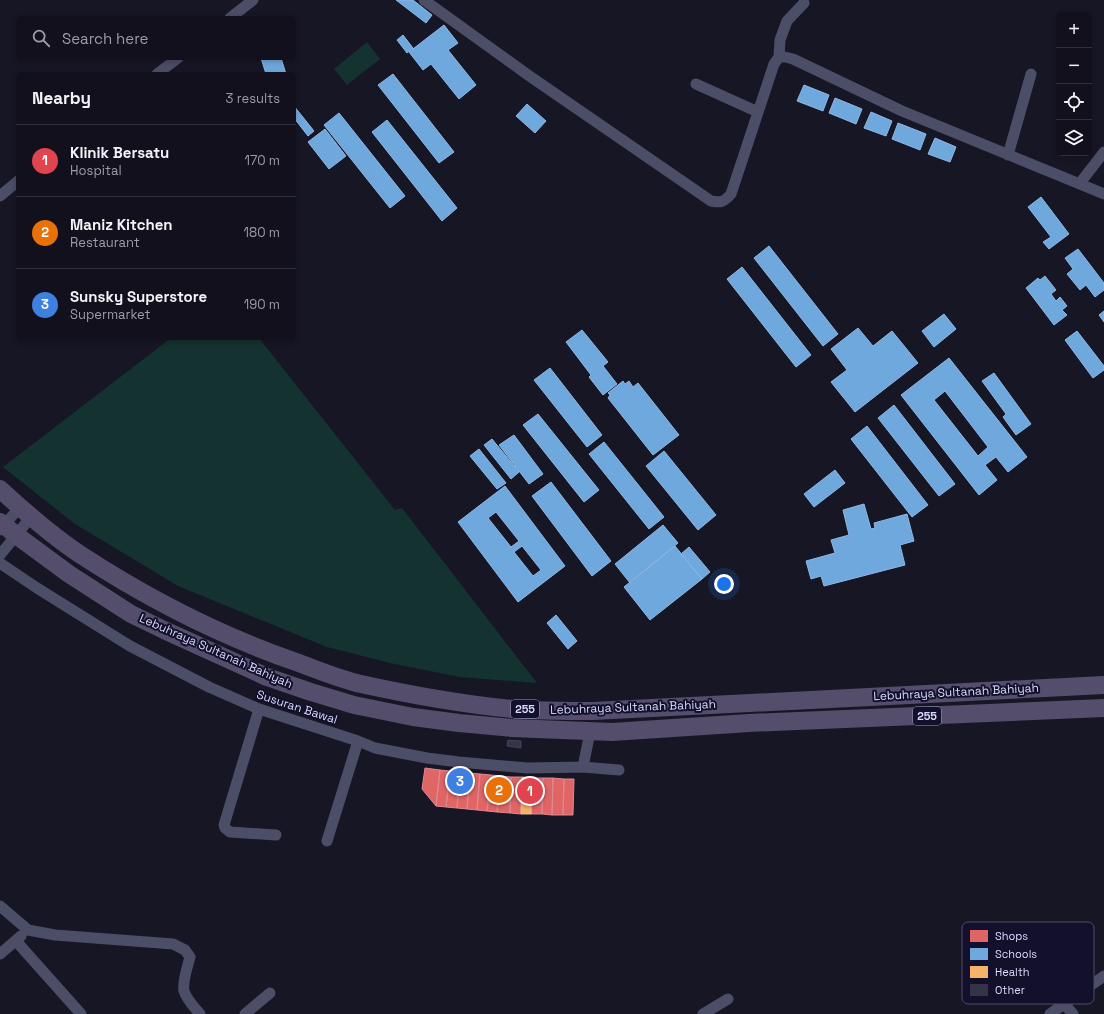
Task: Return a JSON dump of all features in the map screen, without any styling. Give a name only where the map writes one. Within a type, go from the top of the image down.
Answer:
[{"type":"main road","name":"Lebuhraya Sultanah Bahiyah","points":[[0,489],[25,512],[80,554],[142,593],[172,608],[272,654],[359,683],[417,696],[513,709],[594,711],[1104,685]]},
{"type":"main road","name":"Lebuhraya Sultanah Bahiyah","points":[[5,528],[69,574],[131,614],[164,630],[267,676],[311,692],[354,705],[414,717],[459,724],[512,728],[612,732],[749,723],[1104,708]]},
{"type":"street","points":[[233,16],[253,0]]},
{"type":"street","points":[[424,0],[528,75],[711,201],[719,202],[726,199],[731,194],[774,64],[779,57],[780,40],[787,21],[804,3]]},
{"type":"street","points":[[779,57],[793,59],[902,111],[1104,194]]},
{"type":"street","points":[[160,72],[175,60]]},
{"type":"street","points":[[1008,154],[1031,74]]},
{"type":"street","points":[[696,84],[758,112]]},
{"type":"street","points":[[1080,183],[1104,152]]},
{"type":"street","points":[[0,196],[16,183]]},
{"type":"street","points":[[0,555],[5,528],[25,512]]},
{"type":"street","name":"Susuran Bawal","points":[[0,563],[130,646],[209,687],[259,710],[358,741],[375,748],[427,758],[527,768],[583,767],[619,770]]},
{"type":"street","points":[[259,710],[224,825],[230,832],[276,836]]},
{"type":"street","points":[[583,767],[590,732]]},
{"type":"street","points":[[327,842],[358,741]]},
{"type":"street","points":[[0,906],[28,930],[55,936],[173,944],[185,950],[190,956],[183,989],[187,998],[200,1014]]},
{"type":"street","points":[[0,954],[28,930]]},
{"type":"street","points":[[16,941],[81,1014]]},
{"type":"street","points":[[1094,983],[1104,976]]},
{"type":"street","points":[[245,1014],[270,993]]},
{"type":"street","points":[[705,1014],[728,999]]},
{"type":"street","points":[[1050,1014],[1064,1004],[1073,1014]]},
{"type":"green space","points":[[367,42],[380,59],[347,85],[334,69]]},
{"type":"green space","points":[[168,340],[261,340],[395,510],[402,508],[537,683],[460,677],[390,663],[327,647],[178,586],[75,524],[3,467]]},
{"type":"building: Shops","points":[[425,768],[440,770],[436,806],[422,789]]},
{"type":"building: Shops","points":[[440,770],[450,771],[446,807],[436,806]]},
{"type":"building: Shops","points":[[450,771],[460,772],[457,808],[446,807]]},
{"type":"building: Shops","points":[[460,772],[470,773],[467,809],[457,808]]},
{"type":"building: Shops","points":[[470,773],[480,774],[477,810],[467,809]]},
{"type":"building: Shops","points":[[480,774],[491,775],[487,811],[477,810]]},
{"type":"building: Shops","points":[[491,775],[501,776],[497,812],[487,811]]},
{"type":"building: Shops","points":[[501,776],[511,777],[510,813],[497,812]]},
{"type":"building: Shops","points":[[511,777],[522,777],[521,814],[510,813]]},
{"type":"building: Shops","points":[[532,778],[543,778],[542,814],[531,814]]},
{"type":"building: Shops","points":[[543,778],[553,778],[552,815],[542,814]]},
{"type":"building: Shops","points":[[553,778],[564,779],[563,815],[552,815]]},
{"type":"building: Shops","points":[[564,779],[574,779],[573,815],[563,815]]},
{"type":"building: Schools","points":[[396,0],[413,0],[432,15],[426,23]]},
{"type":"building: Schools","points":[[444,25],[458,43],[448,50],[476,85],[459,99],[431,64],[423,70],[409,52]]},
{"type":"building: Schools","points":[[403,35],[413,48],[407,53],[397,40]]},
{"type":"building: Schools","points":[[262,60],[282,60],[285,72],[265,72]]},
{"type":"building: Schools","points":[[393,74],[454,152],[439,163],[378,85]]},
{"type":"building: Schools","points":[[804,85],[829,95],[823,111],[797,101]]},
{"type":"building: Schools","points":[[835,98],[862,109],[856,124],[829,113]]},
{"type":"building: Schools","points":[[527,104],[546,121],[535,133],[516,116]]},
{"type":"building: Schools","points":[[296,108],[314,131],[308,136],[296,121]]},
{"type":"building: Schools","points":[[871,112],[892,121],[886,136],[864,128]]},
{"type":"building: Schools","points":[[339,113],[405,196],[390,208],[324,125]]},
{"type":"building: Schools","points":[[387,120],[457,208],[442,221],[372,132]]},
{"type":"building: Schools","points":[[898,123],[926,134],[920,150],[892,139]]},
{"type":"building: Schools","points":[[325,129],[346,156],[329,169],[308,142]]},
{"type":"building: Schools","points":[[935,138],[956,147],[950,162],[928,154]]},
{"type":"building: Schools","points":[[1041,197],[1069,234],[1049,249],[1043,242],[1051,237],[1028,207]]},
{"type":"building: Schools","points":[[769,246],[838,334],[823,346],[754,258]]},
{"type":"building: Schools","points":[[1078,249],[1104,283],[1104,290],[1095,297],[1086,285],[1080,290],[1067,274],[1073,269],[1065,258]]},
{"type":"building: Schools","points":[[742,267],[811,355],[796,367],[727,279]]},
{"type":"building: Schools","points":[[1045,276],[1056,290],[1051,294],[1056,301],[1060,297],[1067,306],[1062,310],[1067,315],[1054,325],[1026,288],[1038,278],[1040,280]]},
{"type":"building: Schools","points":[[1104,311],[1104,322],[1099,315]]},
{"type":"building: Schools","points":[[944,314],[956,329],[934,347],[922,331]]},
{"type":"building: Schools","points":[[858,328],[873,346],[892,331],[918,363],[855,412],[831,382],[847,370],[831,349]]},
{"type":"building: Schools","points":[[582,330],[608,362],[603,366],[617,384],[603,395],[589,377],[591,375],[566,342]]},
{"type":"building: Schools","points":[[1077,331],[1104,366],[1104,370],[1093,378],[1065,340]]},
{"type":"building: Schools","points":[[949,358],[1027,457],[1008,472],[996,457],[985,465],[997,480],[979,495],[901,395]],"holes":[[[945,391],[988,447],[978,456],[934,400]]]},
{"type":"building: Schools","points":[[550,368],[602,435],[587,447],[534,380]]},
{"type":"building: Schools","points":[[994,373],[1031,424],[1016,435],[1003,417],[1006,414],[982,381]]},
{"type":"building: Schools","points":[[623,381],[625,384],[629,381],[633,387],[638,383],[679,435],[653,455],[608,398],[610,395],[608,393]]},
{"type":"building: Schools","points":[[894,405],[955,484],[939,496],[878,418]]},
{"type":"building: Schools","points":[[538,414],[599,490],[584,502],[523,425]]},
{"type":"building: Schools","points":[[867,426],[928,505],[912,517],[851,439]]},
{"type":"building: Schools","points":[[514,435],[543,474],[529,484],[499,445]]},
{"type":"building: Schools","points":[[492,439],[519,472],[511,479],[484,445]]},
{"type":"building: Schools","points":[[604,442],[664,517],[649,529],[589,454]]},
{"type":"building: Schools","points":[[479,449],[506,483],[497,489],[470,456]]},
{"type":"building: Schools","points":[[664,451],[716,515],[698,530],[646,466]]},
{"type":"building: Schools","points":[[835,470],[845,483],[814,507],[804,494]]},
{"type":"building: Schools","points":[[551,482],[611,561],[592,576],[532,496]]},
{"type":"building: Schools","points":[[505,486],[565,566],[518,602],[458,522]],"holes":[[[496,512],[519,541],[511,547],[488,518]],[[522,546],[541,570],[533,576],[514,552]]]},
{"type":"building: Schools","points":[[864,504],[871,529],[875,528],[874,523],[907,514],[914,541],[900,545],[905,565],[824,586],[821,576],[811,579],[806,561],[835,553],[831,540],[849,535],[843,510]]},
{"type":"building: Schools","points":[[663,525],[678,543],[630,583],[615,564]]},
{"type":"building: Schools","points":[[675,546],[702,579],[650,620],[624,587]]},
{"type":"building: Schools","points":[[689,547],[710,572],[702,579],[681,554]]},
{"type":"building: Schools","points":[[556,615],[577,641],[568,649],[547,623]]},
{"type":"building: Health","points":[[522,777],[532,778],[531,814],[521,814]]},
{"type":"building: Other","points":[[508,740],[521,741],[521,748],[507,746]]},
{"type":"place","name":"Sunsky Superstore","points":[[460,781]]},
{"type":"place","name":"Maniz Kitchen","points":[[499,790]]},
{"type":"place","name":"Klinik Bersatu","points":[[530,791]]}]
